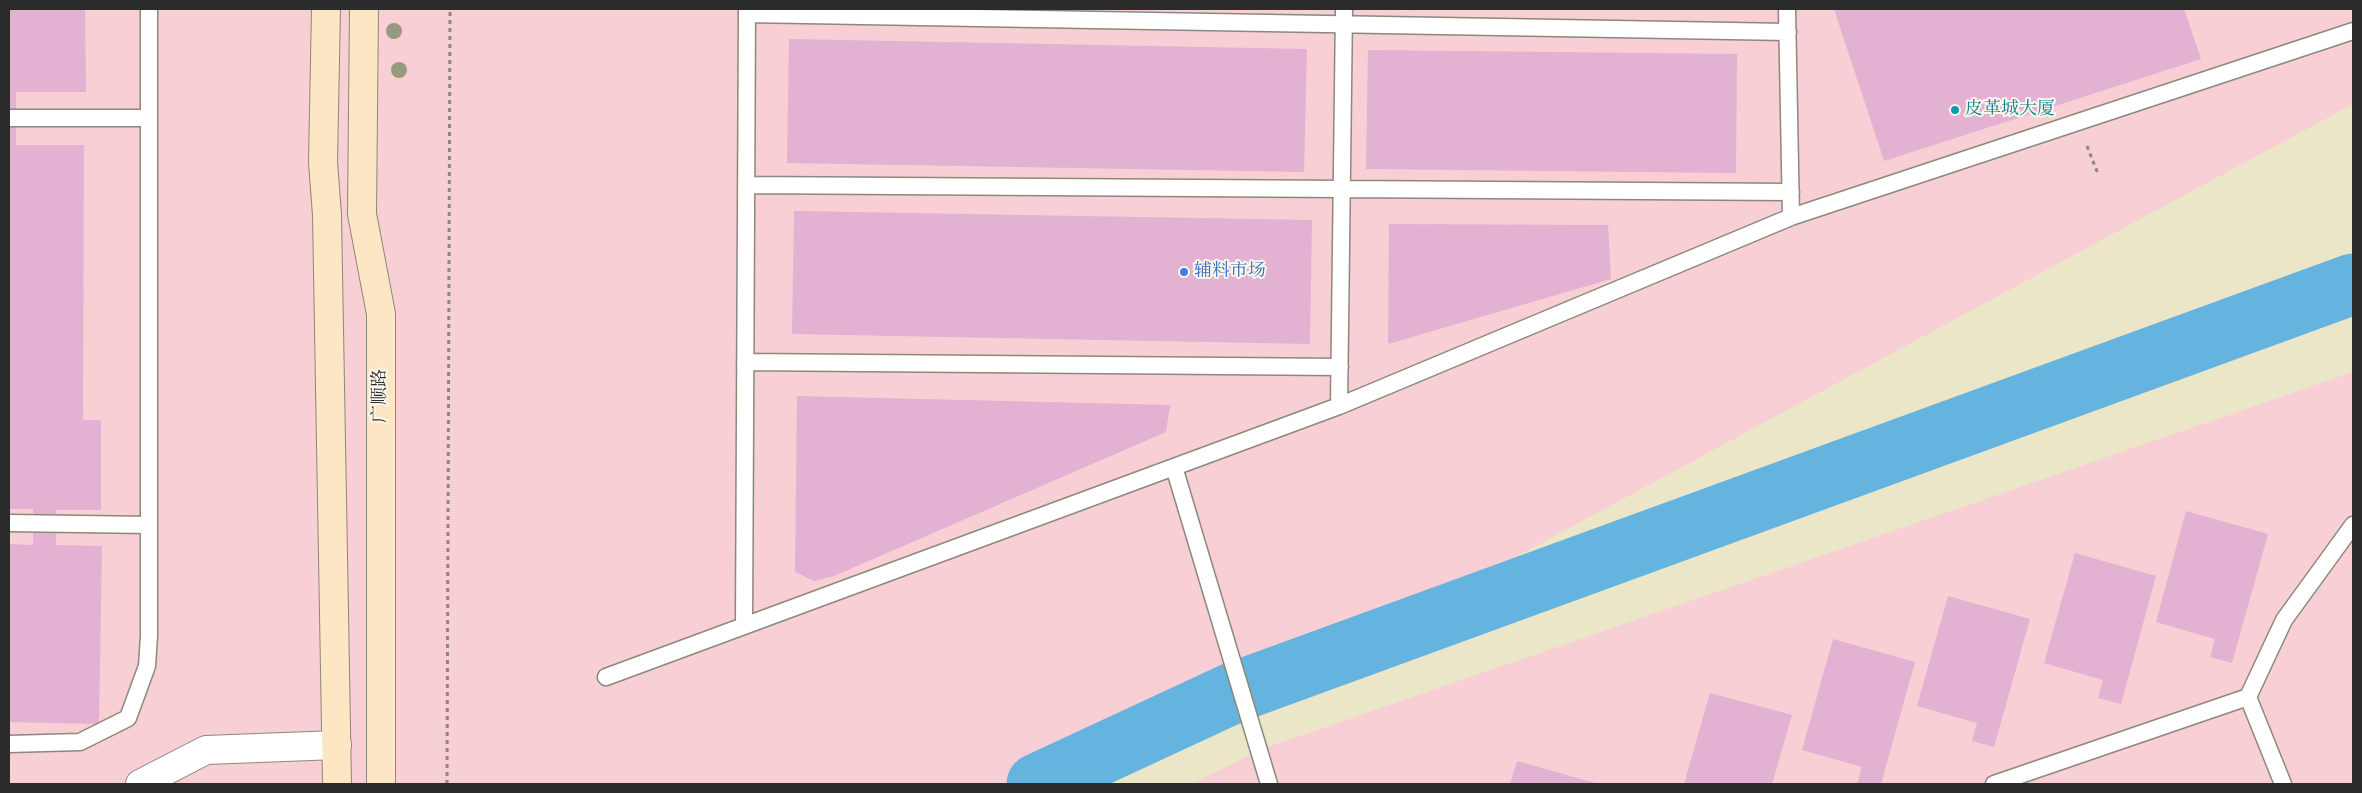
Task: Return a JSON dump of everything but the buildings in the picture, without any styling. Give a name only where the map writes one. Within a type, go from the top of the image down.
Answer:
[{"type":"main road","points":[[326,9],[323,162],[327,215],[337,745],[336,784]]},
{"type":"main road","name":"广顺路","points":[[364,9],[362,214],[381,314],[381,784]]},
{"type":"street","points":[[140,784],[206,750],[337,745]]},
{"type":"lane","points":[[9,744],[80,742],[128,718],[147,666],[149,525],[149,9]]},
{"type":"lane","points":[[1787,9],[1791,217]]},
{"type":"lane","points":[[744,626],[747,11],[1344,16],[1788,32]]},
{"type":"lane","points":[[1339,406],[1344,16]]},
{"type":"lane","points":[[606,677],[1339,406],[1791,217],[2353,31]]},
{"type":"lane","points":[[9,118],[149,118]]},
{"type":"lane","points":[[746,185],[1791,192]]},
{"type":"lane","points":[[745,362],[1340,368]]},
{"type":"lane","points":[[1174,467],[1269,784]]},
{"type":"lane","points":[[9,523],[149,525]]},
{"type":"lane","points":[[1994,784],[2248,697],[2284,620],[2353,525]]},
{"type":"lane","points":[[2248,697],[2283,784]]},
{"type":"path","points":[[447,784],[450,9]]},
{"type":"shaded area","points":[[9,9],[2353,9],[2353,104],[1096,784],[9,784]]},
{"type":"shaded area","points":[[2353,372],[2353,784],[1192,784],[1262,749]]},
{"type":"waterway","points":[[1037,784],[1233,693],[2353,284]]},
{"type":"place","name":"皮革城大厦","points":[[1955,110]]},
{"type":"place","name":"辅料市场","points":[[1184,272]]}]
